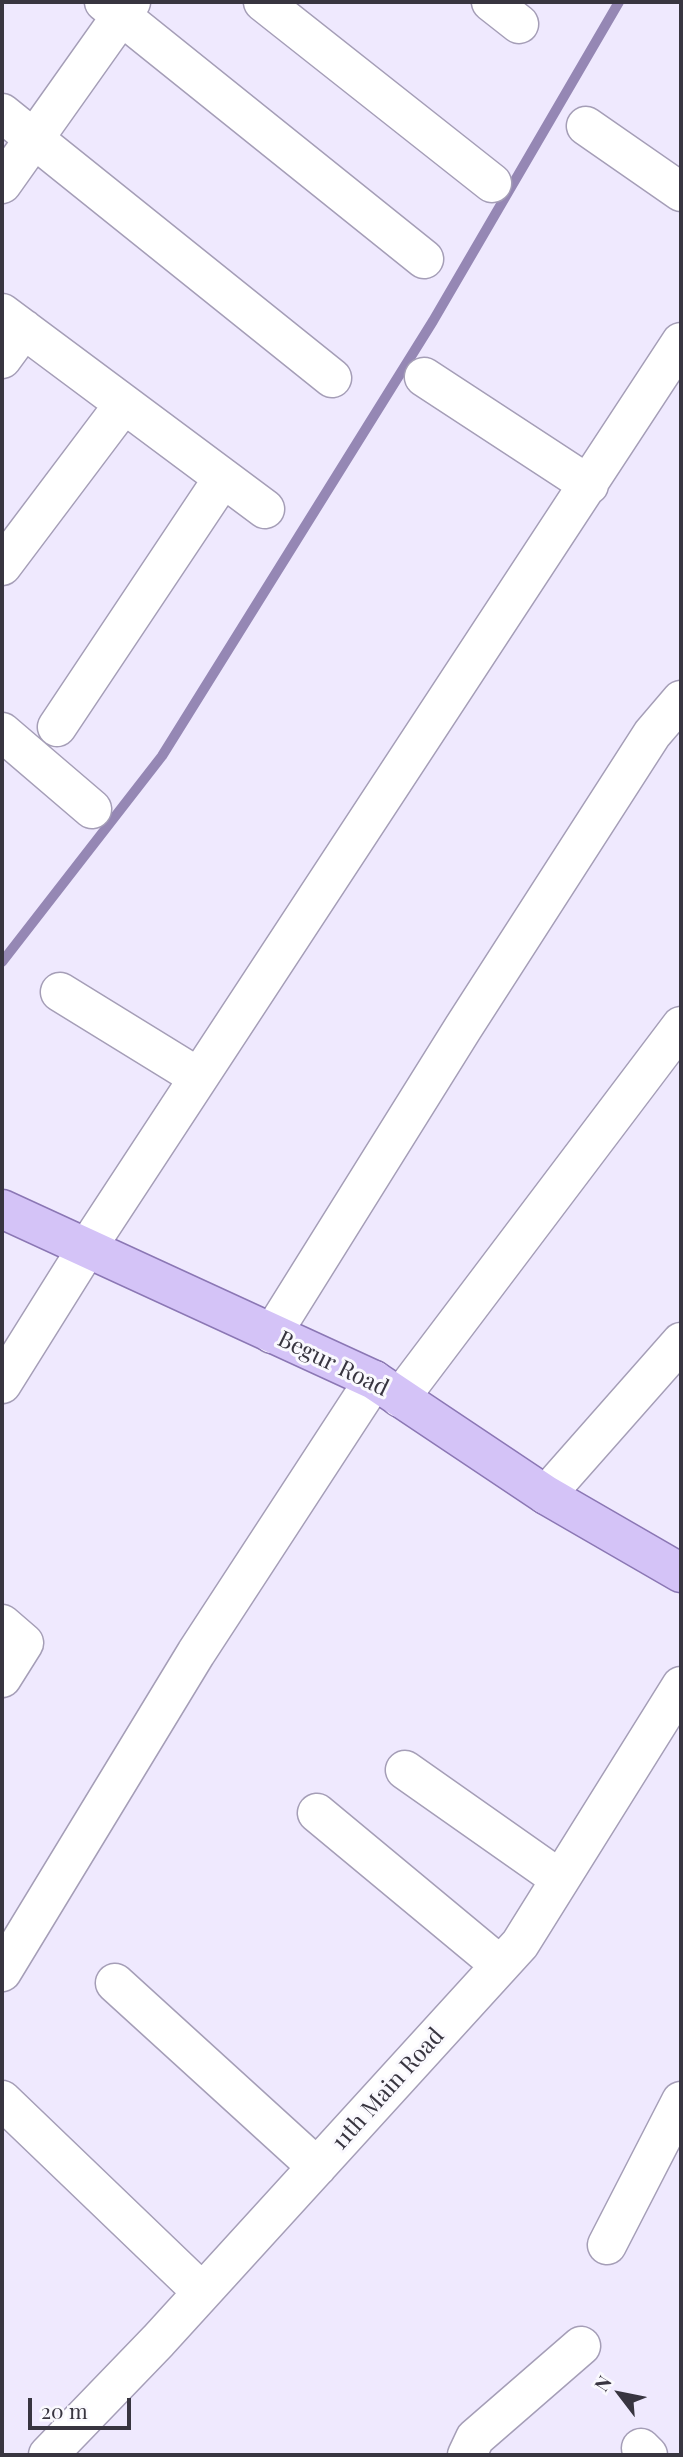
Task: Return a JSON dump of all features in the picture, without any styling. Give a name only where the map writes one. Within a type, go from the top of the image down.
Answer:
[{"type":"main road","name":"Begur Road","points":[[2,1209],[387,1389],[546,1495],[681,1573]]},
{"type":"street","points":[[263,2],[492,183]]},
{"type":"street","points":[[2,184],[33,141],[118,7],[424,259]]},
{"type":"street","points":[[2,113],[33,141],[332,378]]},
{"type":"street","points":[[586,126],[681,192]]},
{"type":"street","points":[[9,334],[124,404],[265,509]]},
{"type":"street","points":[[2,1384],[198,1077],[681,342]]},
{"type":"street","points":[[424,377],[589,485]]},
{"type":"street","points":[[2,566],[124,404]]},
{"type":"street","points":[[57,727],[223,478]]},
{"type":"street","points":[[272,1334],[485,993],[652,734],[681,700]]},
{"type":"street","points":[[2,733],[92,809]]},
{"type":"street","points":[[60,992],[198,1077]]},
{"type":"street","points":[[2,1972],[196,1653],[387,1389],[681,1026]]},
{"type":"street","points":[[546,1495],[681,1342]]},
{"type":"street","points":[[2,1624],[24,1643],[2,1678]]},
{"type":"street","name":"11th Main Road","points":[[48,2455],[202,2292],[520,1944],[681,1686]]},
{"type":"street","points":[[405,1770],[560,1880]]},
{"type":"street","points":[[317,1813],[500,1965]]},
{"type":"street","points":[[115,1983],[317,2167]]},
{"type":"street","points":[[2,2100],[202,2292]]},
{"type":"street","points":[[607,2245],[681,2101]]},
{"type":"street","points":[[467,2455],[475,2438],[581,2346]]},
{"type":"waterway","points":[[2,962],[162,756],[433,321],[619,2]]}]
